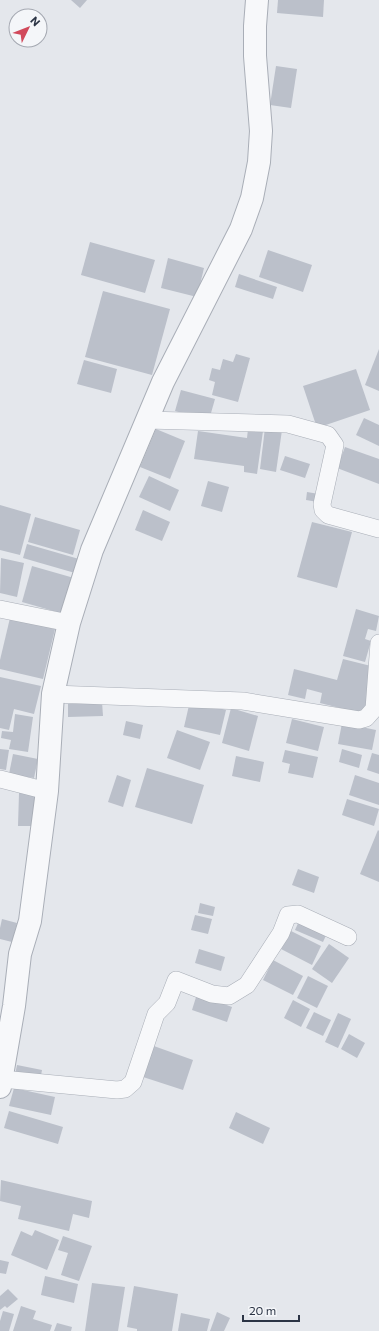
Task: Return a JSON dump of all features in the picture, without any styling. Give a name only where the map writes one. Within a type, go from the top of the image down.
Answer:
[{"type":"street","points":[[257,0],[255,56],[261,131],[259,162],[252,198],[238,236],[163,382],[92,550],[70,623],[53,694],[47,791],[30,920],[20,954],[14,1006],[1,1083],[117,1090],[125,1089],[133,1082],[156,1014],[166,1003],[176,980],[212,994],[229,996],[247,985],[281,934],[288,915],[298,914],[348,937]]},
{"type":"street","points":[[147,420],[288,424],[328,435],[335,445],[322,504],[323,510],[328,515],[379,529]]},
{"type":"street","points":[[0,610],[70,623]]},
{"type":"street","points":[[53,694],[243,700],[359,720],[366,718],[374,709],[379,643]]},
{"type":"street","points":[[0,779],[47,791]]},
{"type":"building","points":[[71,0],[87,0],[80,8]]},
{"type":"building","points":[[278,0],[324,0],[323,17],[277,13]]},
{"type":"building","points":[[276,66],[297,69],[291,108],[270,105]]},
{"type":"building","points":[[90,242],[155,260],[145,293],[81,275]]},
{"type":"building","points":[[268,250],[312,265],[303,292],[259,277]]},
{"type":"building","points":[[168,258],[204,268],[197,297],[161,288]]},
{"type":"building","points":[[239,274],[277,287],[273,299],[235,287]]},
{"type":"building","points":[[103,291],[170,309],[152,375],[85,357]]},
{"type":"building","points":[[379,349],[379,391],[365,385]]},
{"type":"building","points":[[236,354],[250,358],[238,402],[212,395],[215,382],[209,380],[212,368],[220,370],[223,359],[233,362]]},
{"type":"building","points":[[84,360],[117,369],[111,393],[77,384]]},
{"type":"building","points":[[356,369],[370,410],[317,428],[303,386]]},
{"type":"building","points":[[181,390],[215,399],[209,420],[175,411]]},
{"type":"building","points":[[364,418],[379,425],[379,446],[356,435]]},
{"type":"building","points":[[265,428],[282,430],[276,472],[260,469]]},
{"type":"building","points":[[156,429],[185,441],[170,479],[140,467]]},
{"type":"building","points":[[248,429],[263,431],[257,474],[244,472],[244,466],[194,459],[198,431],[247,438]]},
{"type":"building","points":[[345,447],[379,459],[379,484],[337,468]]},
{"type":"building","points":[[285,456],[310,464],[305,478],[280,470]]},
{"type":"building","points":[[149,476],[179,490],[170,511],[139,497]]},
{"type":"building","points":[[208,481],[229,487],[222,512],[201,506]]},
{"type":"building","points":[[307,492],[319,494],[318,502],[306,500]]},
{"type":"building","points":[[0,505],[31,514],[20,555],[0,550]]},
{"type":"building","points":[[143,510],[170,522],[162,541],[135,530]]},
{"type":"building","points":[[35,517],[80,530],[73,555],[28,542]]},
{"type":"building","points":[[312,522],[352,532],[337,588],[297,577]]},
{"type":"building","points":[[27,544],[79,559],[75,573],[23,558]]},
{"type":"building","points":[[1,558],[24,563],[17,597],[0,593]]},
{"type":"building","points":[[32,566],[74,578],[64,614],[22,602]]},
{"type":"building","points":[[356,609],[379,616],[376,631],[368,629],[365,639],[371,641],[365,662],[343,656]]},
{"type":"building","points":[[10,618],[55,629],[43,679],[0,669],[0,660]]},
{"type":"building","points":[[343,659],[375,667],[364,714],[320,703],[322,693],[307,689],[305,699],[288,695],[294,669],[337,680]]},
{"type":"building","points":[[0,677],[41,686],[34,714],[14,709],[9,730],[0,728]]},
{"type":"building","points":[[190,701],[226,710],[220,735],[184,727]]},
{"type":"building","points":[[102,702],[103,716],[68,717],[68,704]]},
{"type":"building","points":[[231,708],[258,716],[249,751],[222,743]]},
{"type":"building","points":[[15,714],[33,717],[28,752],[9,749],[11,740],[1,738],[2,731],[13,732]]},
{"type":"building","points":[[292,719],[324,727],[318,751],[286,743]]},
{"type":"building","points":[[126,721],[143,725],[140,739],[123,735]]},
{"type":"building","points":[[342,723],[376,730],[372,750],[338,744]]},
{"type":"building","points":[[177,730],[210,742],[200,770],[167,758]]},
{"type":"building","points":[[0,749],[9,750],[6,770],[0,769]]},
{"type":"building","points":[[342,749],[362,755],[359,768],[339,762]]},
{"type":"building","points":[[285,750],[318,757],[313,778],[288,773],[290,764],[282,762]]},
{"type":"building","points":[[372,753],[379,755],[379,774],[367,770]]},
{"type":"building","points":[[13,754],[38,759],[34,778],[9,774]]},
{"type":"building","points":[[236,756],[264,762],[260,782],[232,776]]},
{"type":"building","points":[[147,768],[204,785],[192,824],[135,807]]},
{"type":"building","points":[[117,775],[131,780],[123,807],[108,802]]},
{"type":"building","points":[[355,775],[379,783],[379,805],[349,795]]},
{"type":"building","points":[[19,793],[36,793],[35,826],[18,826]]},
{"type":"building","points":[[347,799],[379,809],[374,826],[342,815]]},
{"type":"building","points":[[378,830],[379,831],[379,882],[360,874]]},
{"type":"building","points":[[298,869],[319,877],[314,893],[292,885]]},
{"type":"building","points":[[200,903],[215,907],[213,916],[198,913]]},
{"type":"building","points":[[195,915],[212,919],[208,934],[191,930]]},
{"type":"building","points":[[2,919],[17,923],[12,942],[0,939]]},
{"type":"building","points":[[300,919],[328,931],[323,942],[295,930]]},
{"type":"building","points":[[291,931],[321,946],[312,965],[281,949]]},
{"type":"building","points":[[329,944],[349,958],[332,983],[312,969]]},
{"type":"building","points":[[199,949],[225,957],[221,971],[195,963]]},
{"type":"building","points":[[273,960],[303,976],[293,995],[263,980]]},
{"type":"building","points":[[308,976],[328,986],[317,1008],[297,998]]},
{"type":"building","points":[[197,994],[232,1007],[227,1022],[192,1010]]},
{"type":"building","points":[[293,1000],[310,1009],[301,1027],[284,1018]]},
{"type":"building","points":[[314,1012],[331,1020],[323,1036],[306,1028]]},
{"type":"building","points":[[338,1013],[351,1019],[338,1048],[325,1042]]},
{"type":"building","points":[[349,1034],[365,1043],[357,1058],[341,1049]]},
{"type":"building","points":[[151,1045],[193,1060],[183,1090],[140,1076]]},
{"type":"building","points":[[17,1065],[42,1070],[40,1081],[15,1075]]},
{"type":"building","points":[[14,1088],[55,1097],[51,1115],[9,1106]]},
{"type":"building","points":[[9,1111],[63,1127],[58,1144],[4,1128]]},
{"type":"building","points":[[236,1112],[270,1128],[263,1144],[229,1128]]},
{"type":"building","points":[[1,1180],[92,1201],[89,1218],[73,1214],[69,1231],[18,1219],[21,1206],[0,1201]]},
{"type":"building","points":[[35,1230],[59,1240],[47,1270],[11,1255],[21,1231],[32,1236]]},
{"type":"building","points":[[63,1236],[92,1246],[79,1281],[61,1275],[68,1253],[58,1250]]},
{"type":"building","points":[[0,1260],[9,1262],[6,1274],[0,1273]]},
{"type":"building","points":[[45,1276],[78,1284],[74,1303],[41,1295]]},
{"type":"building","points":[[92,1283],[125,1287],[118,1331],[85,1331]]},
{"type":"building","points":[[134,1286],[178,1294],[172,1331],[137,1331],[137,1329],[127,1327]]},
{"type":"building","points":[[8,1289],[18,1299],[7,1308],[5,1306],[0,1310],[0,1296]]},
{"type":"building","points":[[21,1306],[36,1311],[33,1319],[52,1325],[50,1331],[13,1331]]},
{"type":"building","points":[[3,1311],[14,1314],[9,1331],[0,1331],[0,1321]]},
{"type":"building","points":[[217,1312],[230,1318],[224,1331],[210,1331]]},
{"type":"building","points":[[181,1313],[210,1319],[207,1331],[178,1331]]},
{"type":"building","points":[[57,1323],[72,1327],[71,1331],[54,1331]]}]
